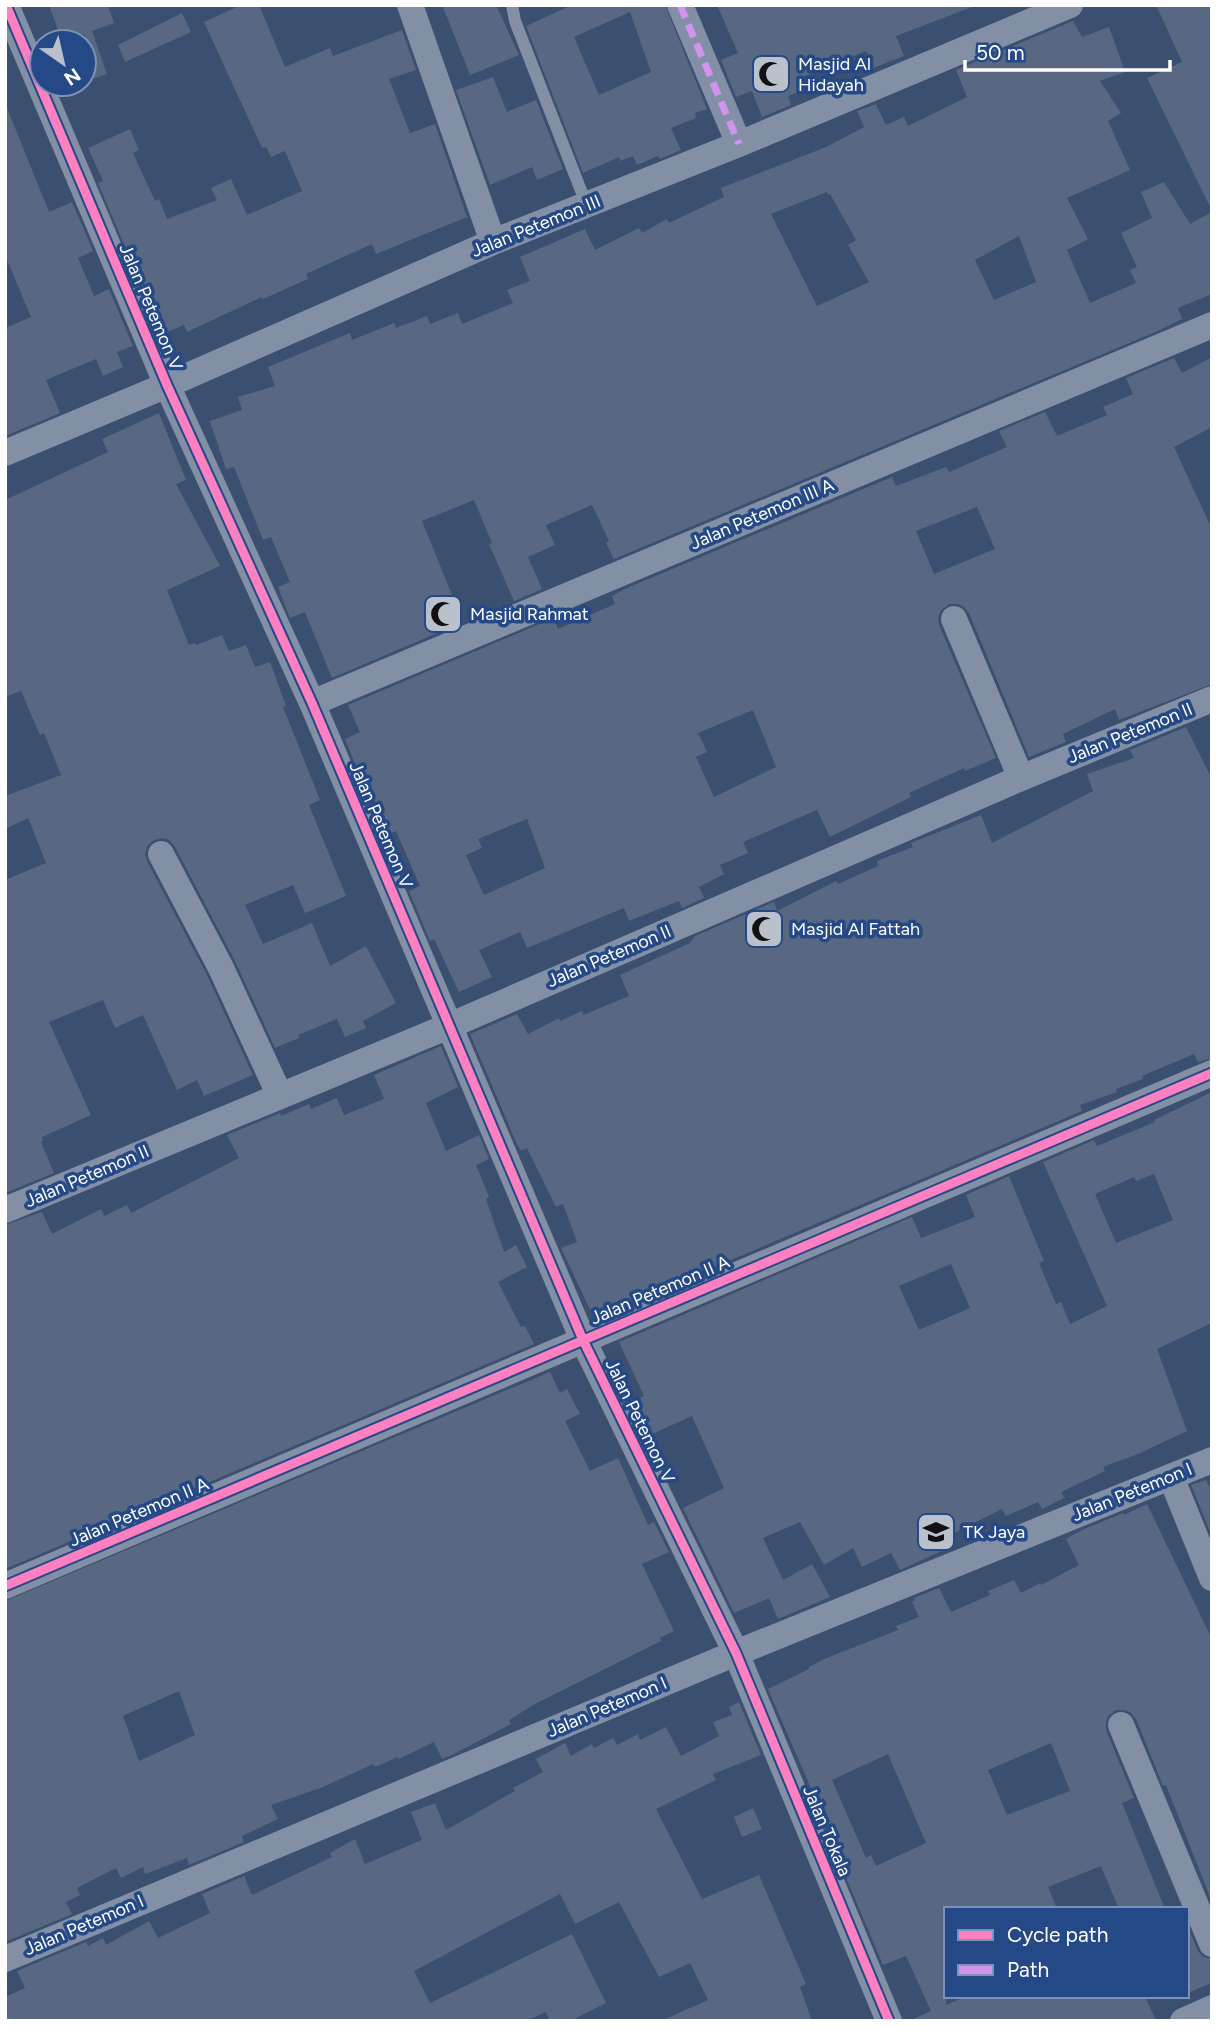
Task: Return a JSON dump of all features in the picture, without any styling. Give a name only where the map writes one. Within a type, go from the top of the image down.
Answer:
[{"type":"street","name":"Jalan Petemon V","points":[[6,5],[167,385],[312,704],[583,1340],[736,1653]]},
{"type":"street","points":[[411,5],[493,242]]},
{"type":"street","points":[[680,5],[739,144]]},
{"type":"street","name":"Jalan Petemon III","points":[[5,453],[493,242],[739,144],[1070,5]]},
{"type":"street","name":"Jalan Petemon III A","points":[[312,704],[1212,325]]},
{"type":"street","points":[[954,620],[1021,778]]},
{"type":"street","name":"Jalan Petemon II","points":[[5,1210],[449,1026],[1021,778],[1212,699]]},
{"type":"street","points":[[161,854],[221,968],[280,1096]]},
{"type":"street","name":"Jalan Petemon II A","points":[[5,1586],[1212,1073]]},
{"type":"street","name":"Jalan Petemon I","points":[[5,1959],[736,1653],[1212,1460]]},
{"type":"street","points":[[1171,1477],[1212,1578]]},
{"type":"street","name":"Jalan Tokala","points":[[736,1653],[889,2021]]},
{"type":"street","points":[[1121,1725],[1212,1944]]},
{"type":"street","points":[[1183,2021],[1212,2008]]},
{"type":"lane","points":[[512,5],[515,21],[587,206]]},
{"type":"building","points":[[49,5],[108,5],[114,23],[98,29],[57,28]]},
{"type":"building","points":[[241,5],[259,5],[285,67],[330,48],[333,56],[402,30],[416,70],[389,79],[410,133],[435,124],[467,217],[376,254],[372,244],[306,274],[308,279],[187,332],[184,325],[162,334],[98,183],[103,181],[88,148],[130,129],[139,150],[133,153],[155,201],[159,199],[167,219],[217,200],[211,188],[231,179],[247,215],[302,191],[285,151],[271,157],[266,147],[262,148],[204,22]]},
{"type":"building","points":[[442,5],[496,5],[519,55],[470,75]]},
{"type":"building","points":[[572,5],[665,5],[707,109],[695,113],[696,118],[671,128],[681,150],[637,165],[633,156],[620,161],[619,157],[583,173],[526,26]],"holes":[[[630,12],[651,72],[599,95],[574,37]]]},
{"type":"building","points":[[717,5],[972,7],[896,36],[904,56],[873,68],[866,51],[798,79],[802,91],[788,96],[791,105],[762,117],[752,91],[736,97],[721,60],[738,53]]},
{"type":"building","points":[[1156,5],[1212,5],[1212,211],[1147,78],[1182,62]]},
{"type":"building","points":[[182,13],[191,32],[125,62],[118,45]]},
{"type":"building","points":[[1073,21],[1082,37],[1109,27],[1125,72],[1100,81],[1121,113],[1108,121],[1130,170],[1067,198],[1088,239],[1067,250],[1090,303],[1136,283],[1130,270],[1137,267],[1121,233],[1152,218],[1141,192],[1164,182],[1190,224],[1212,212],[1212,294],[1178,308],[1182,319],[1160,330],[614,559],[606,543],[609,541],[592,505],[546,525],[555,545],[528,557],[542,589],[514,601],[489,544],[492,543],[474,500],[422,521],[463,622],[332,678],[305,612],[290,618],[278,587],[290,582],[271,537],[263,540],[234,467],[226,469],[210,421],[242,410],[238,397],[275,386],[268,367],[350,333],[352,340],[394,323],[396,328],[427,316],[430,324],[458,313],[462,324],[513,303],[507,290],[530,281],[520,257],[585,229],[595,250],[639,228],[642,233],[667,219],[669,223],[724,197],[721,188],[826,147],[864,127],[857,111],[876,104],[886,125],[904,117],[908,126],[967,97],[956,70]],"holes":[[[827,192],[856,240],[848,245],[869,282],[817,306],[771,214]],[[1019,236],[1036,282],[994,300],[975,260]]]},
{"type":"building","points":[[98,48],[107,74],[98,77]]},
{"type":"building","points":[[493,77],[507,112],[536,100],[563,169],[537,180],[532,167],[490,185],[456,90]]},
{"type":"building","points":[[5,103],[49,212],[72,202],[93,251],[78,258],[94,296],[109,289],[133,346],[117,352],[123,367],[103,376],[96,359],[46,380],[60,413],[5,436],[5,328],[31,317],[5,255]]},
{"type":"building","points":[[1212,357],[1212,427],[1174,447],[1212,529],[1212,684],[1119,720],[1115,709],[1063,734],[1066,742],[1029,757],[969,613],[963,606],[949,604],[941,610],[939,625],[996,758],[965,771],[964,768],[909,793],[911,797],[830,837],[817,810],[743,842],[748,853],[720,865],[724,874],[699,887],[704,898],[682,908],[679,901],[629,921],[624,908],[527,948],[520,932],[479,950],[492,977],[459,992],[434,939],[430,941],[409,891],[420,886],[396,831],[389,834],[371,791],[367,793],[345,739],[360,732],[348,705],[554,618],[558,629],[615,604],[612,596],[627,588],[892,477],[896,486],[946,467],[949,472],[1007,447],[999,431],[1045,412],[1057,436],[1107,415],[1103,407],[1133,394],[1126,378],[1174,358],[1182,373]],"holes":[[[977,507],[995,549],[934,574],[916,531]],[[753,710],[776,767],[714,797],[696,757],[707,752],[698,733]],[[527,819],[545,868],[484,895],[466,855],[482,848],[478,839]]]},
{"type":"building","points":[[159,413],[186,480],[176,484],[220,566],[167,590],[189,645],[222,635],[229,651],[246,645],[255,667],[270,662],[286,706],[283,707],[320,800],[309,805],[346,896],[305,913],[293,885],[245,905],[263,944],[312,923],[330,966],[366,946],[396,1003],[363,1021],[366,1028],[345,1037],[337,1019],[275,1048],[235,961],[175,847],[169,840],[154,840],[147,846],[147,861],[207,975],[253,1075],[204,1096],[197,1080],[177,1090],[143,1015],[115,1028],[103,1000],[49,1022],[91,1115],[42,1137],[41,1142],[54,1173],[5,1193],[5,880],[46,863],[28,818],[5,829],[5,796],[61,775],[44,733],[40,735],[21,691],[5,697],[5,500],[108,452],[102,439]]},
{"type":"building","points":[[1186,727],[1212,779],[1212,1058],[1198,1062],[1194,1054],[1142,1076],[1143,1079],[1116,1089],[1117,1092],[1080,1105],[1082,1111],[594,1318],[561,1248],[577,1242],[563,1204],[556,1207],[527,1148],[521,1151],[517,1144],[470,1034],[517,1014],[528,1034],[559,1018],[560,1021],[582,1011],[583,1015],[629,996],[620,975],[690,943],[695,936],[774,902],[777,911],[836,881],[838,884],[878,866],[877,861],[913,847],[911,843],[981,815],[992,843],[1093,791],[1087,774],[1134,758],[1130,750]]},
{"type":"building","points":[[441,1046],[458,1087],[426,1103],[446,1151],[479,1135],[489,1159],[476,1165],[489,1197],[486,1199],[504,1252],[516,1245],[527,1267],[498,1282],[521,1327],[525,1326],[534,1344],[5,1569],[5,1225],[42,1212],[52,1234],[101,1209],[104,1216],[127,1205],[131,1213],[239,1158],[227,1135],[309,1104],[311,1109],[337,1098],[344,1115],[384,1099],[374,1075]]},
{"type":"building","points":[[1212,1092],[1212,1323],[1157,1349],[1187,1431],[1103,1467],[1105,1471],[1061,1492],[1064,1498],[1042,1509],[1038,1502],[1006,1516],[1002,1509],[950,1535],[955,1545],[900,1570],[891,1553],[862,1567],[853,1548],[824,1565],[800,1522],[763,1538],[783,1580],[812,1564],[830,1597],[778,1619],[769,1598],[734,1613],[683,1508],[724,1488],[692,1416],[650,1435],[634,1401],[644,1396],[619,1342],[912,1217],[921,1238],[975,1217],[966,1195],[1009,1176],[1044,1261],[1039,1263],[1056,1304],[1061,1302],[1070,1324],[1107,1306],[1043,1162],[1094,1140],[1097,1146],[1155,1122],[1154,1120]],"holes":[[[1154,1174],[1173,1220],[1116,1243],[1095,1194],[1134,1177],[1136,1181]],[[951,1264],[970,1308],[919,1330],[899,1286]]]},
{"type":"building","points":[[550,1372],[560,1393],[567,1389],[580,1414],[565,1421],[590,1471],[618,1458],[648,1525],[654,1522],[669,1552],[642,1564],[674,1631],[660,1638],[661,1641],[535,1704],[509,1720],[511,1724],[454,1754],[442,1759],[434,1742],[399,1759],[398,1757],[375,1767],[373,1764],[323,1787],[271,1805],[278,1819],[242,1836],[244,1842],[189,1865],[187,1858],[145,1874],[143,1867],[121,1878],[116,1868],[77,1888],[80,1895],[66,1902],[72,1914],[5,1942],[5,1601]],"holes":[[[179,1691],[195,1735],[139,1761],[123,1716]]]},
{"type":"building","points":[[1206,1480],[1212,1492],[1212,1536],[1191,1485]]},
{"type":"building","points":[[1147,1504],[1212,1639],[1212,1902],[1166,1785],[1163,1786],[1136,1719],[1130,1712],[1116,1710],[1108,1716],[1106,1730],[1134,1798],[1122,1803],[1164,1907],[1118,1907],[1101,1866],[1048,1887],[1056,1907],[944,1907],[944,1998],[946,2005],[962,1998],[1146,1998],[1156,2021],[909,2021],[931,2011],[906,1956],[883,1965],[842,1868],[845,1867],[768,1689],[824,1659],[898,1630],[896,1626],[919,1617],[912,1602],[914,1598],[939,1588],[951,1612],[990,1595],[988,1591],[1014,1580],[1021,1593],[1040,1583],[1041,1585],[1079,1565],[1066,1539],[1123,1513],[1124,1515]],"holes":[[[1051,1743],[1070,1791],[1007,1815],[988,1770]],[[888,1754],[926,1843],[876,1866],[871,1855],[866,1858],[832,1780]]]},
{"type":"building","points":[[739,1702],[761,1755],[713,1774],[716,1780],[656,1809],[702,1899],[759,1875],[806,1984],[800,1987],[812,2021],[661,2021],[708,2000],[690,1963],[659,1977],[619,1902],[575,1924],[560,1894],[414,1971],[430,2003],[572,1934],[606,2003],[570,2021],[550,2021],[546,2012],[526,2021],[5,2021],[5,1997],[25,1988],[17,1971],[86,1942],[88,1946],[103,1938],[106,1945],[149,1921],[158,1938],[210,1913],[202,1894],[244,1876],[252,1895],[332,1857],[330,1853],[355,1839],[365,1864],[422,1840],[411,1812],[435,1803],[446,1830],[543,1772],[536,1759],[565,1743],[571,1756],[592,1744],[594,1748],[613,1738],[617,1745],[638,1734],[640,1740],[666,1727],[681,1756],[719,1736],[713,1722],[732,1715],[729,1707]]},
{"type":"building","points":[[753,1808],[762,1829],[742,1837],[734,1817]]},
{"type":"building","points":[[1189,1930],[1198,1951],[1203,1957],[1212,1959],[1212,1983],[1189,1992]]},
{"type":"marked path","points":[[680,5],[739,144]]},
{"type":"cycle path","points":[[6,5],[167,385],[312,703],[583,1340],[736,1653],[889,2021]]},
{"type":"cycle path","points":[[5,1586],[1212,1073]]},
{"type":"place","name":"Masjid Al Hidayah","points":[[771,74]]},
{"type":"place","name":"Masjid Rahmat","points":[[443,614]]},
{"type":"place","name":"Masjid Al Fattah","points":[[764,929]]},
{"type":"place","name":"TK Jaya","points":[[936,1532]]}]
